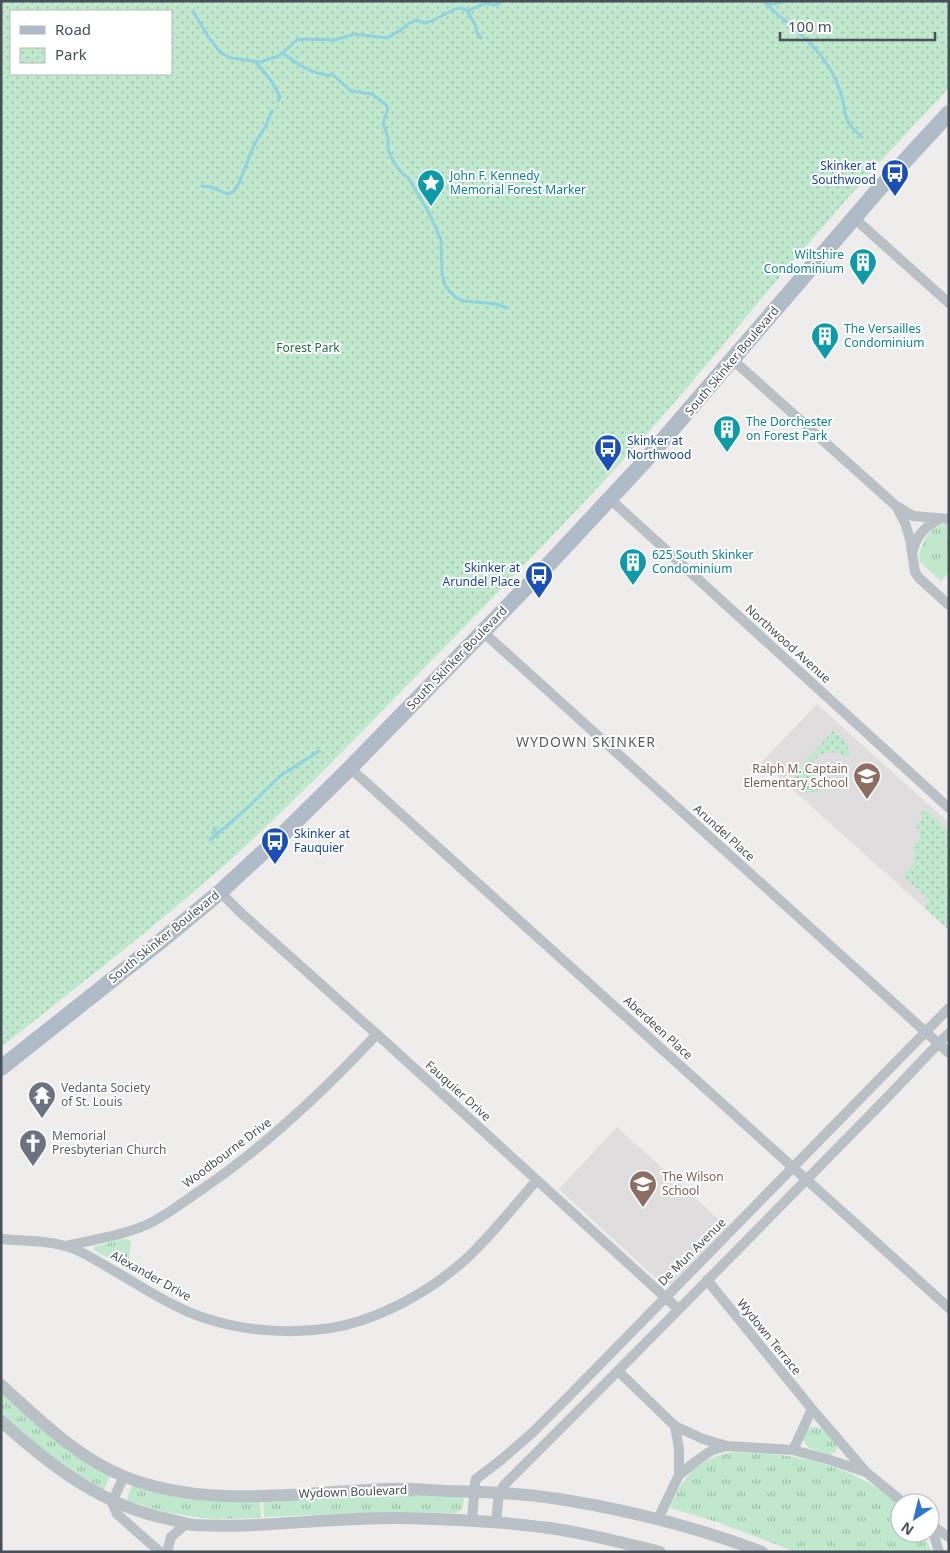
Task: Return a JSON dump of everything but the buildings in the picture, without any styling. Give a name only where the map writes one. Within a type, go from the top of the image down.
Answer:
[{"type":"main road","name":"South Skinker Boulevard","points":[[1,1068],[154,948],[220,892],[350,768],[483,632],[650,456],[854,218],[949,113]]},
{"type":"street","points":[[854,218],[949,303]]},
{"type":"street","points":[[733,360],[894,505],[905,523],[910,539],[913,565],[919,578],[949,605]]},
{"type":"street","name":"Northwood Avenue","points":[[610,499],[949,808]]},
{"type":"street","points":[[894,505],[913,516],[945,518]]},
{"type":"street","points":[[912,553],[915,542],[922,532],[930,524],[945,518]]},
{"type":"street","name":"Arundel Place","points":[[483,632],[949,1052]]},
{"type":"street","name":"Aberdeen Place","points":[[350,768],[949,1308]]},
{"type":"street","name":"Fauquier Drive","points":[[220,892],[238,911],[377,1034],[678,1309]]},
{"type":"street","name":"De Mun Avenue","points":[[472,1520],[476,1479],[502,1460],[532,1433],[949,1008]]},
{"type":"street","points":[[496,1522],[499,1493],[505,1484],[619,1372],[678,1309],[949,1033]]},
{"type":"street","name":"Woodbourne Drive","points":[[65,1246],[126,1232],[147,1225],[167,1214],[217,1179],[284,1126],[333,1080],[377,1034]]},
{"type":"street","name":"Alexander Drive","points":[[1,1239],[65,1246],[94,1259],[178,1307],[197,1315],[240,1327],[312,1330],[342,1326],[363,1320],[398,1305],[422,1291],[466,1259],[537,1180]]},
{"type":"street","name":"Wydown Terrace","points":[[707,1280],[866,1472],[892,1493]]},
{"type":"street","name":"Wydown Terrace","points":[[619,1372],[675,1426],[703,1438],[727,1446],[793,1450],[866,1472]]},
{"type":"street","name":"Wydown Boulevard","points":[[1,1385],[56,1433],[94,1460],[124,1476],[160,1488],[204,1496],[247,1498],[388,1489],[499,1493],[558,1499],[658,1519],[736,1542],[762,1552]]},
{"type":"street","points":[[793,1450],[812,1409]]},
{"type":"street","points":[[1,1421],[56,1468],[76,1482],[112,1502],[152,1516],[187,1523],[240,1526],[396,1518],[472,1520],[549,1528],[596,1536],[660,1552]]},
{"type":"street","name":"Wydown Terrace","points":[[675,1426],[679,1449],[679,1475]]},
{"type":"street","name":"Wydown Terrace","points":[[658,1519],[679,1475],[712,1450],[727,1446]]},
{"type":"street","points":[[124,1476],[112,1502],[117,1514],[160,1552]]},
{"type":"street","points":[[167,1552],[171,1537],[187,1523]]},
{"type":"shaded area","points":[[817,704],[949,823],[949,930],[762,762]]},
{"type":"shaded area","name":"The Wilson School","points":[[617,1127],[727,1227],[671,1284],[662,1284],[559,1189]]},
{"type":"green space","name":"Forest Park","points":[[1,1],[949,1],[949,88],[842,204],[631,452],[484,606],[294,800],[212,876],[108,963],[1,1047]]},
{"type":"green space","points":[[944,524],[949,524],[949,572],[941,581],[920,562],[919,554],[925,538],[932,530]]},
{"type":"green space","points":[[833,731],[846,742],[850,755],[842,756],[837,752],[820,754],[813,762],[814,779],[818,783],[818,792],[806,792],[795,782],[794,774]]},
{"type":"green space","points":[[927,811],[949,832],[949,930],[924,907],[930,900],[903,876],[915,862],[915,850],[912,848],[920,839],[920,831],[917,828],[919,822],[922,821],[921,812]]},
{"type":"green space","points":[[128,1239],[131,1242],[128,1264],[125,1267],[94,1250],[94,1247]]},
{"type":"green space","points":[[1,1390],[110,1476],[104,1489],[73,1474],[1,1416]]},
{"type":"green space","points":[[812,1427],[821,1428],[836,1443],[836,1451],[830,1455],[809,1448],[804,1441],[804,1437],[808,1429]]},
{"type":"green space","points":[[731,1452],[774,1454],[818,1462],[847,1472],[875,1486],[890,1496],[890,1543],[928,1543],[932,1552],[796,1552],[717,1522],[670,1508],[680,1487],[692,1471],[708,1460]]},
{"type":"green space","points":[[132,1485],[260,1500],[261,1518],[216,1519],[165,1512],[128,1501]]},
{"type":"green space","points":[[355,1493],[462,1496],[464,1499],[462,1510],[456,1513],[382,1512],[264,1517],[263,1499]]},
{"type":"waterway","points":[[193,11],[209,38],[221,53],[231,58],[260,62],[279,56],[297,40],[335,40],[355,34],[387,38],[416,20],[425,23],[455,9],[462,8],[467,11],[486,3],[499,4],[500,1]]},
{"type":"waterway","points":[[763,1],[804,37],[829,67],[843,99],[848,122],[862,137]]},
{"type":"waterway","points":[[767,5],[788,1]]},
{"type":"waterway","points":[[467,11],[481,38]]},
{"type":"waterway","points":[[282,53],[299,65],[312,71],[333,75],[351,91],[372,94],[386,105],[388,109],[383,123],[388,138],[388,149],[392,159],[400,171],[409,179],[429,213],[441,240],[442,274],[445,285],[457,298],[464,301],[496,304],[508,308]]},
{"type":"waterway","points":[[255,61],[272,82],[280,97],[278,101]]},
{"type":"waterway","points":[[202,186],[211,187],[227,194],[233,192],[239,183],[254,145],[272,111]]},
{"type":"waterway","points":[[210,840],[244,811],[280,776],[319,751]]},
{"type":"waterway","points":[[214,828],[217,835]]},
{"type":"place","name":"Skinker at Southwood","points":[[895,197]]},
{"type":"place","name":"John F. Kennedy Memorial Forest Marker","points":[[431,207]]},
{"type":"place","name":"Wiltshire Condominium","points":[[863,286]]},
{"type":"place","name":"The Versailles Condominium","points":[[825,360]]},
{"type":"place","name":"The Dorchester on Forest Park","points":[[727,453]]},
{"type":"place","name":"Skinker at Northwood","points":[[608,472]]},
{"type":"place","name":"625 South Skinker Condominium","points":[[633,586]]},
{"type":"place","name":"Skinker at Arundel Place","points":[[539,599]]},
{"type":"place","name":"Ralph M. Captain Elementary School","points":[[867,800]]},
{"type":"place","name":"Skinker at Fauquier","points":[[275,865]]},
{"type":"place","name":"Vedanta Society of St. Louis","points":[[42,1119]]},
{"type":"place","name":"Memorial Presbyterian Church","points":[[33,1167]]},
{"type":"place","name":"The Wilson School","points":[[643,1208]]},
{"type":"district","name":"WYDOWN SKINKER","points":[[586,742]]}]
